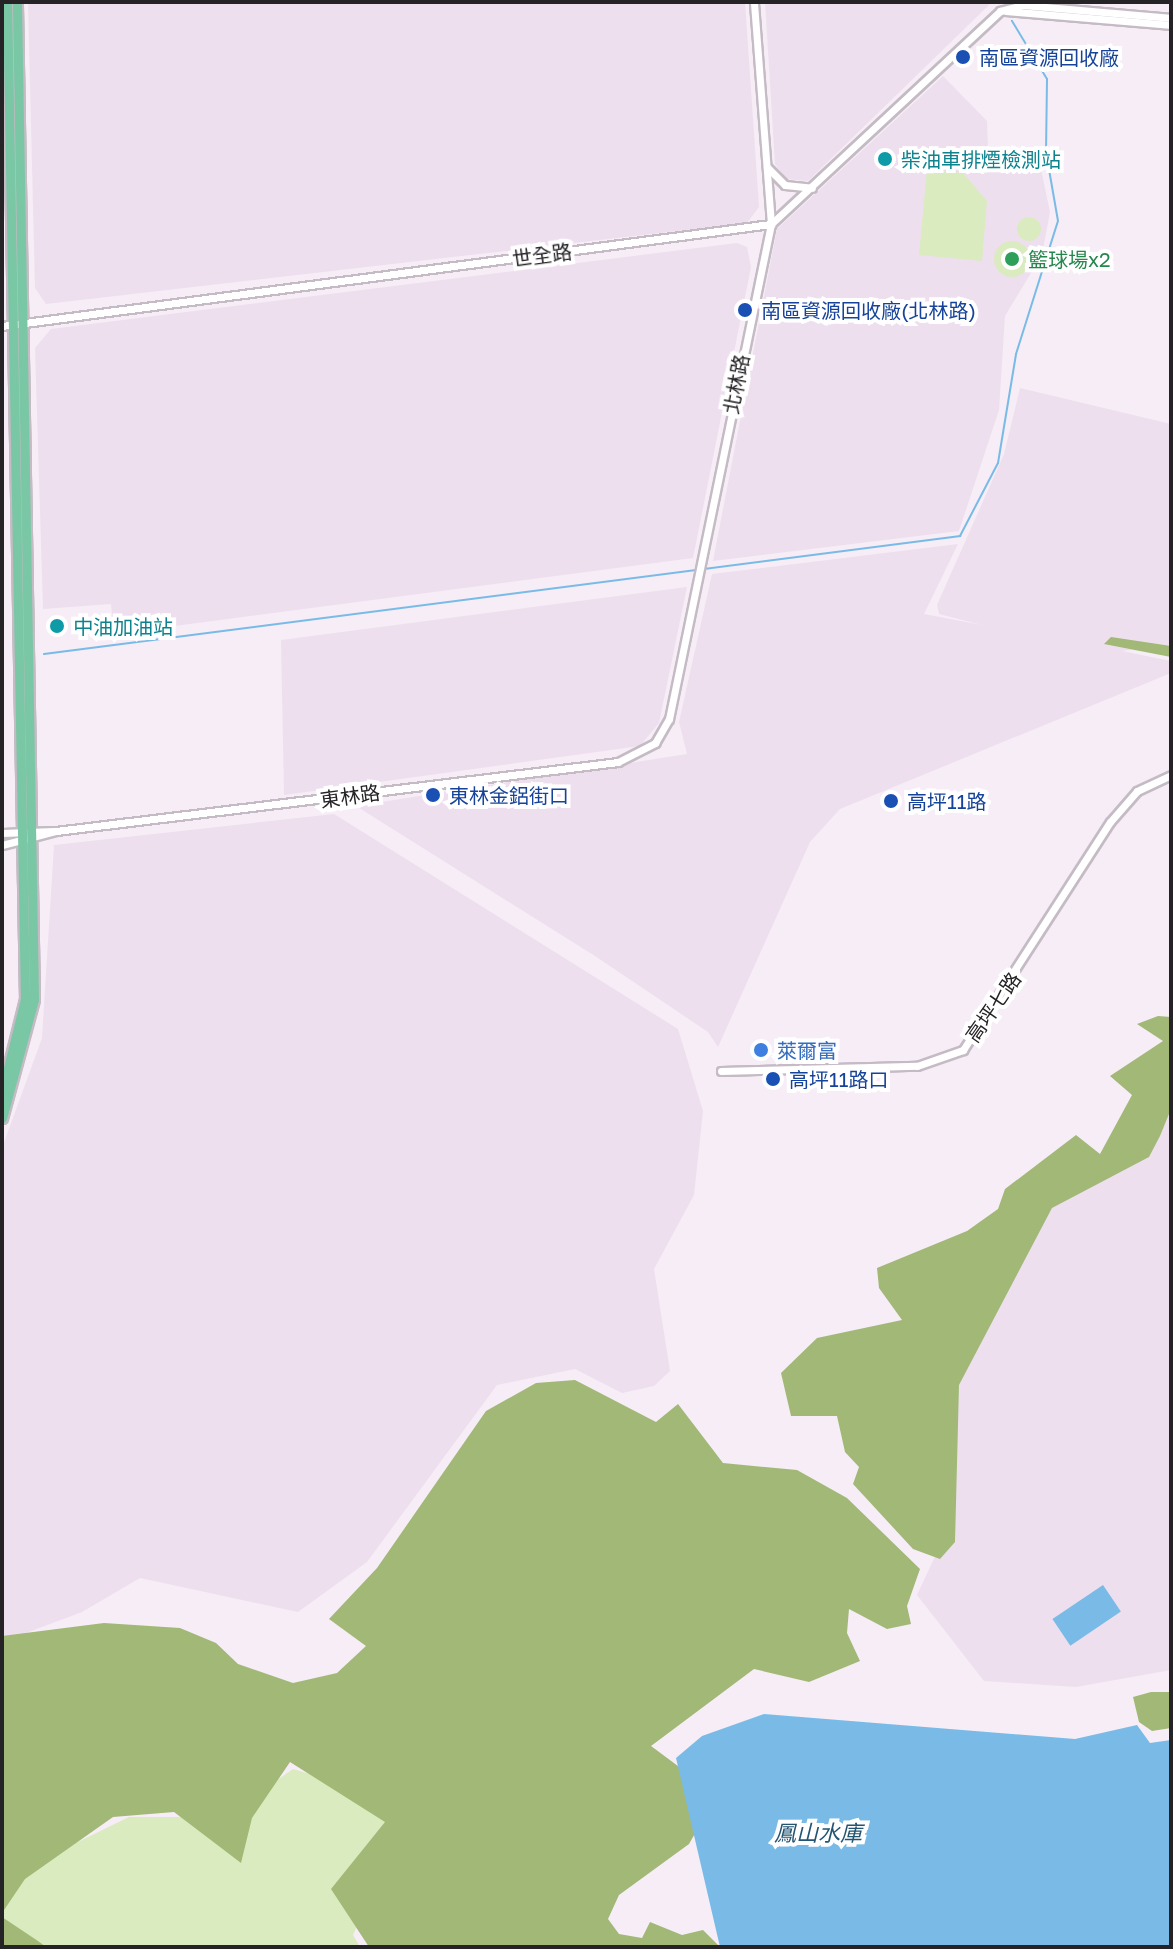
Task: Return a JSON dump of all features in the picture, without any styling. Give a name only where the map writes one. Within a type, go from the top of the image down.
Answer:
[{"type":"main road","points":[[7,2],[19,625],[30,828]]},
{"type":"main road","points":[[2,1118],[34,999],[30,841],[32,626],[17,2]]},
{"type":"main road","points":[[19,625],[32,626]]},
{"type":"main road","points":[[2,1092],[25,999],[30,841]]},
{"type":"street","name":"北林路","points":[[643,755],[669,719],[771,224],[754,2]]},
{"type":"street","points":[[771,224],[1000,11],[1023,5],[1171,18]]},
{"type":"street","points":[[1000,11],[1171,25]]},
{"type":"street","points":[[767,167],[785,185],[812,188]]},
{"type":"street","name":"世全路","points":[[2,326],[771,224]]},
{"type":"street","name":"東林路","points":[[56,831],[643,755]]},
{"type":"street","name":"高坪七路","points":[[721,1071],[917,1066],[963,1050],[1110,822],[1137,791],[1171,775]]},
{"type":"street","points":[[2,833],[30,828],[56,831]]},
{"type":"street","points":[[2,845],[30,841],[56,831]]},
{"type":"shaded area","points":[[28,2],[745,2],[759,207],[747,223],[46,304],[35,288]]},
{"type":"shaded area","points":[[765,2],[992,2],[808,181],[786,179],[775,164]]},
{"type":"shaded area","name":"南區資源回收廠","points":[[943,76],[987,121],[988,148],[1037,150],[1050,212],[1042,255],[1005,316],[999,410],[959,531],[713,561],[777,229]]},
{"type":"shaded area","points":[[737,243],[747,247],[751,267],[693,558],[114,634],[111,604],[43,609],[35,348],[51,329]]},
{"type":"shaded area","points":[[1020,388],[1171,424],[1171,645],[1122,651],[1171,661],[1171,673],[840,809],[810,842],[718,1047],[708,1032],[595,956],[356,806],[687,754],[679,722],[712,574],[958,544],[924,614],[982,625],[939,614],[937,605],[1004,454]]},
{"type":"shaded area","points":[[687,587],[659,723],[640,746],[284,795],[281,640]]},
{"type":"shaded area","points":[[334,814],[678,1029],[703,1111],[694,1195],[654,1269],[670,1371],[654,1386],[622,1393],[575,1369],[497,1385],[367,1562],[298,1612],[140,1578],[82,1612],[2,1642],[2,1148],[42,1038],[54,845]]},
{"type":"shaded area","points":[[1171,1069],[1171,1670],[1076,1687],[984,1681],[917,1595],[945,1535],[933,1385],[1051,1193],[1100,1163]]},
{"type":"green space","points":[[927,169],[963,173],[987,201],[982,261],[919,255]]},
{"type":"green space","points":[[1029,217],[1037,221],[1041,229],[1037,237],[1029,241],[1021,237],[1017,229],[1021,221]]},
{"type":"green space","name":"籃球場x2","points":[[1012,241],[1025,246],[1030,259],[1025,272],[1012,277],[999,272],[994,259],[999,246]]},
{"type":"green space","points":[[1111,637],[1171,646],[1171,657],[1104,644]]},
{"type":"green space","points":[[1158,1016],[1171,1017],[1171,1109],[1160,1136],[1149,1157],[1052,1208],[959,1385],[955,1542],[940,1559],[913,1549],[853,1484],[859,1467],[845,1452],[837,1416],[791,1416],[781,1373],[817,1338],[902,1320],[879,1288],[877,1268],[967,1231],[998,1209],[1005,1189],[1076,1135],[1100,1154],[1132,1095],[1110,1076],[1163,1041],[1137,1024]]},
{"type":"green space","points":[[575,1380],[656,1422],[678,1404],[723,1463],[797,1470],[847,1498],[920,1569],[907,1606],[911,1624],[887,1629],[849,1609],[847,1633],[860,1661],[809,1682],[754,1669],[651,1746],[717,1795],[689,1844],[619,1895],[608,1919],[619,1934],[642,1938],[650,1922],[682,1935],[703,1930],[720,1947],[369,1947],[331,1889],[385,1822],[290,1762],[252,1818],[241,1863],[174,1812],[113,1817],[25,1879],[2,1913],[2,1636],[104,1623],[180,1628],[216,1643],[238,1664],[293,1683],[337,1673],[366,1646],[329,1619],[377,1568],[486,1411],[536,1383]]},
{"type":"green space","points":[[1151,1692],[1171,1692],[1171,1728],[1152,1731],[1139,1722],[1133,1697]]},
{"type":"green space","points":[[293,1769],[387,1797],[396,1841],[353,1935],[360,1947],[24,1947],[2,1932],[2,1879],[129,1817],[225,1817]]},
{"type":"green space","points":[[2,1917],[38,1941],[46,1947],[2,1947]]},
{"type":"water","points":[[1103,1585],[1121,1612],[1070,1646],[1052,1619]]},
{"type":"water","name":"鳳山水庫","points":[[764,1714],[1075,1739],[1137,1725],[1150,1743],[1171,1740],[1171,1946],[720,1947],[676,1758],[702,1736]]},
{"type":"waterway","points":[[44,654],[960,536],[998,463],[1016,354],[1058,221],[1046,152],[1047,79],[1012,21]]},
{"type":"place","name":"南區資源回收廠","points":[[963,57]]},
{"type":"place","name":"柴油車排煙檢測站","points":[[885,159]]},
{"type":"place","name":"籃球場x2","points":[[1012,259]]},
{"type":"place","name":"南區資源回收廠(北林路)","points":[[745,310]]},
{"type":"place","name":"中油加油站","points":[[57,626]]},
{"type":"place","name":"東林金鋁街口","points":[[433,795]]},
{"type":"place","name":"高坪11路","points":[[891,801]]},
{"type":"place","name":"萊爾富","points":[[761,1050]]},
{"type":"place","name":"高坪11路口","points":[[773,1079]]}]
